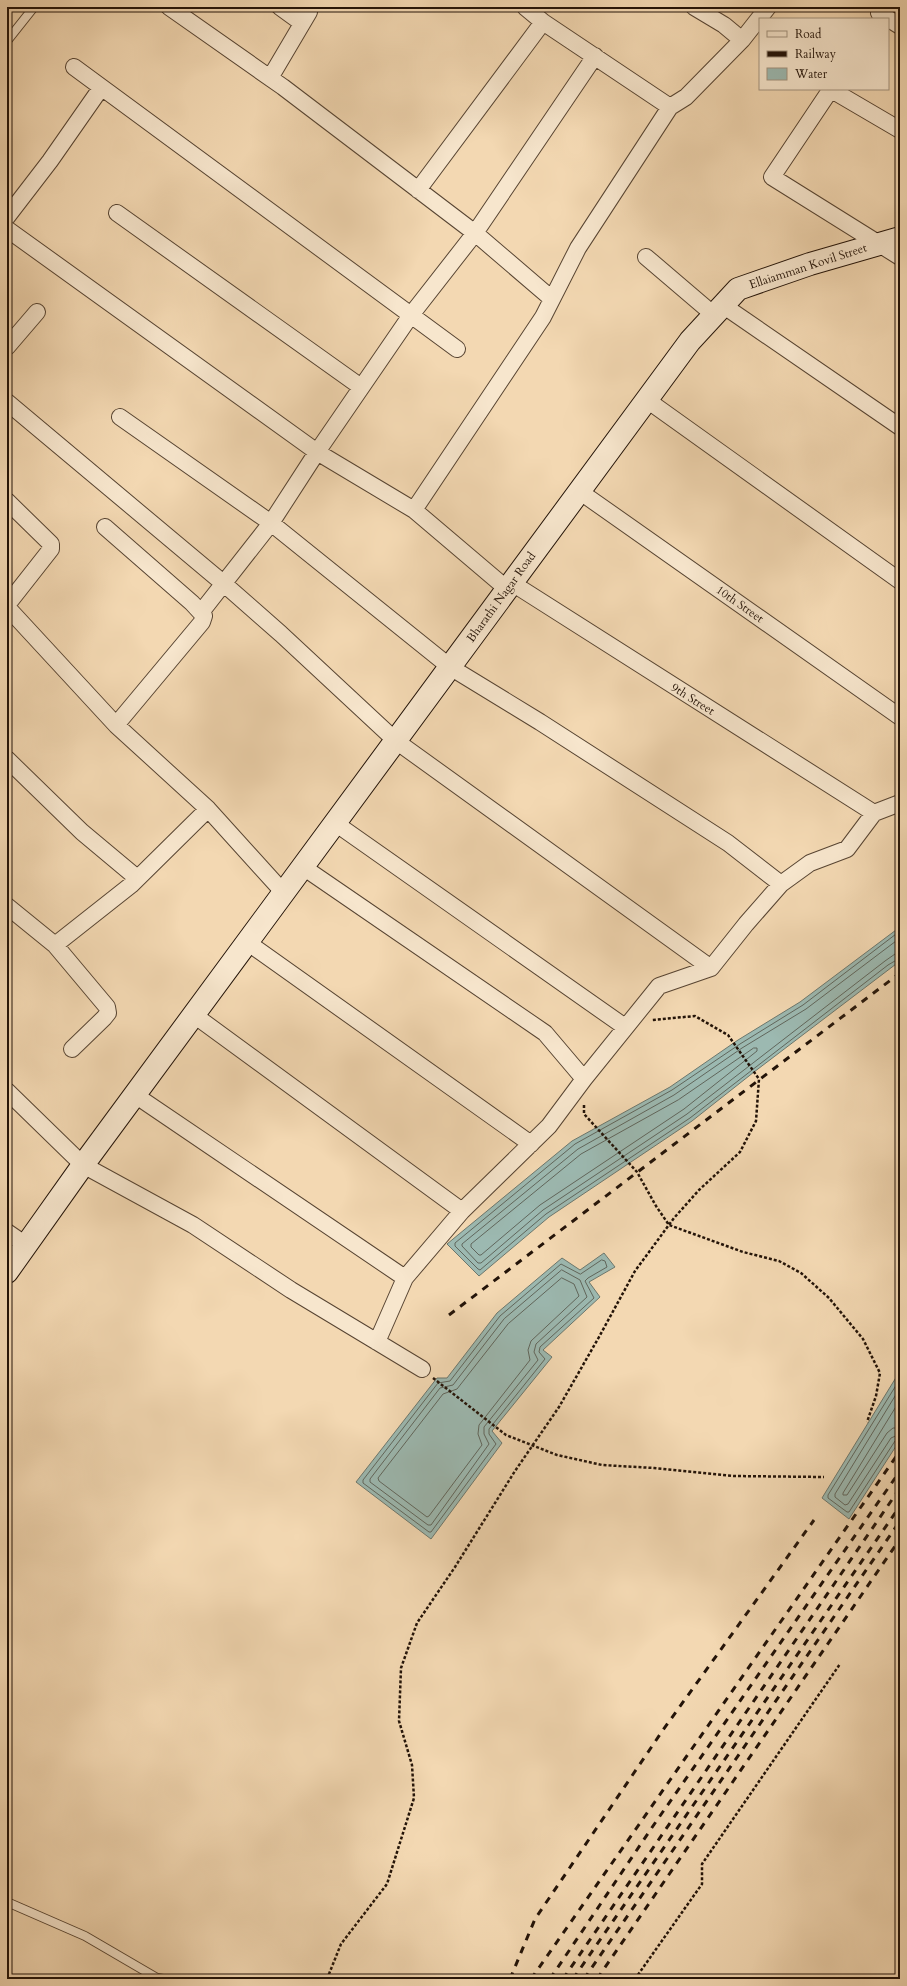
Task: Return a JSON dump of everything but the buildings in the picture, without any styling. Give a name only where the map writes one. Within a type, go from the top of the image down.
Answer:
[{"type":"main road","name":"Ellaiamman Kovil Street","points":[[719,310],[738,289],[810,264],[900,238]]},
{"type":"main road","name":"Bharathi Nagar Road","points":[[7,1272],[83,1165],[690,341],[719,310]]},
{"type":"street","points":[[169,7],[270,78],[475,233],[552,299]]},
{"type":"street","points":[[270,78],[306,17],[280,7]]},
{"type":"street","points":[[524,7],[543,22],[670,107]]},
{"type":"street","points":[[694,7],[724,25],[742,40]]},
{"type":"street","points":[[759,18],[768,7]]},
{"type":"street","points":[[414,510],[542,317],[578,248],[670,107],[686,96],[742,40],[759,18]]},
{"type":"street","points":[[889,19],[900,26]]},
{"type":"street","points":[[418,190],[543,22]]},
{"type":"street","points":[[202,611],[271,523],[361,387],[411,315],[475,233],[595,56]]},
{"type":"street","points":[[74,67],[457,350]]},
{"type":"street","points":[[7,217],[50,161],[101,88]]},
{"type":"street","points":[[829,90],[772,177],[900,257]]},
{"type":"street","points":[[832,90],[900,130]]},
{"type":"street","points":[[117,213],[361,387]]},
{"type":"street","name":"9th Street","points":[[7,229],[317,452],[414,510],[510,586],[874,813]]},
{"type":"street","points":[[646,257],[719,310],[900,427]]},
{"type":"street","points":[[7,347],[36,312]]},
{"type":"street","points":[[647,400],[900,581]]},
{"type":"street","points":[[7,402],[223,583],[281,634],[396,741],[711,968]]},
{"type":"street","points":[[120,417],[271,523],[450,666],[728,843],[781,884]]},
{"type":"street","name":"10th Street","points":[[579,491],[900,717]]},
{"type":"street","points":[[7,501],[51,544],[51,550],[7,606],[116,725],[208,809],[284,893]]},
{"type":"street","points":[[105,527],[202,611],[204,616],[202,622],[116,725]]},
{"type":"street","points":[[7,759],[82,832],[137,878]]},
{"type":"street","points":[[377,1342],[405,1278],[462,1211],[550,1126],[584,1079],[659,986],[711,968],[746,924],[781,884],[810,863],[847,849],[874,813],[900,803]]},
{"type":"street","points":[[55,946],[137,878],[208,809]]},
{"type":"street","points":[[335,823],[625,1027]]},
{"type":"street","points":[[303,867],[545,1033],[584,1079]]},
{"type":"street","points":[[7,906],[55,946],[107,1007],[108,1013],[104,1018],[72,1048]]},
{"type":"street","points":[[247,942],[531,1144]]},
{"type":"street","points":[[194,1015],[462,1211]]},
{"type":"street","points":[[7,1091],[83,1165],[193,1225],[291,1290],[422,1368]]},
{"type":"street","points":[[135,1095],[405,1278]]},
{"type":"street","points":[[7,1232],[26,1245]]},
{"type":"lane","points":[[7,40],[34,7]]},
{"type":"lane","points":[[7,1902],[85,1936],[156,1978],[163,1979]]},
{"type":"path","points":[[327,1979],[341,1944],[388,1884],[414,1798],[412,1765],[400,1721],[401,1668],[417,1623],[455,1567],[566,1394],[635,1271],[669,1225],[699,1190],[740,1152],[756,1121],[759,1079],[728,1035],[695,1016],[646,1021],[625,1027]]},
{"type":"path","points":[[584,1079],[584,1114],[637,1172],[656,1206],[669,1225],[743,1252],[779,1261],[801,1273],[829,1298],[863,1339],[880,1373],[876,1396],[867,1422]]},
{"type":"path","points":[[422,1368],[506,1435],[557,1455],[602,1465],[654,1468],[734,1476],[824,1477]]},
{"type":"path","points":[[635,1979],[702,1884],[702,1864],[840,1664]]},
{"type":"water","points":[[900,927],[900,961],[692,1121],[549,1217],[479,1276],[447,1244],[572,1141],[670,1087],[738,1040],[800,1002]]},
{"type":"water","points":[[604,1253],[615,1267],[589,1282],[600,1297],[543,1350],[552,1357],[492,1431],[502,1443],[431,1539],[356,1482],[437,1378],[447,1378],[497,1313],[562,1258],[580,1270]]},
{"type":"water","points":[[900,1371],[900,1440],[849,1519],[822,1498]]},
{"type":"railway","points":[[449,1315],[900,973]]},
{"type":"railway","points":[[531,1979],[900,1451]]},
{"type":"railway","points":[[550,1979],[653,1826],[900,1471]]},
{"type":"railway","points":[[563,1979],[900,1488]]},
{"type":"railway","points":[[573,1979],[900,1506]]},
{"type":"railway","points":[[510,1979],[535,1919],[663,1730],[814,1520]]},
{"type":"railway","points":[[584,1979],[900,1521]]},
{"type":"railway","points":[[597,1979],[900,1539]]}]
